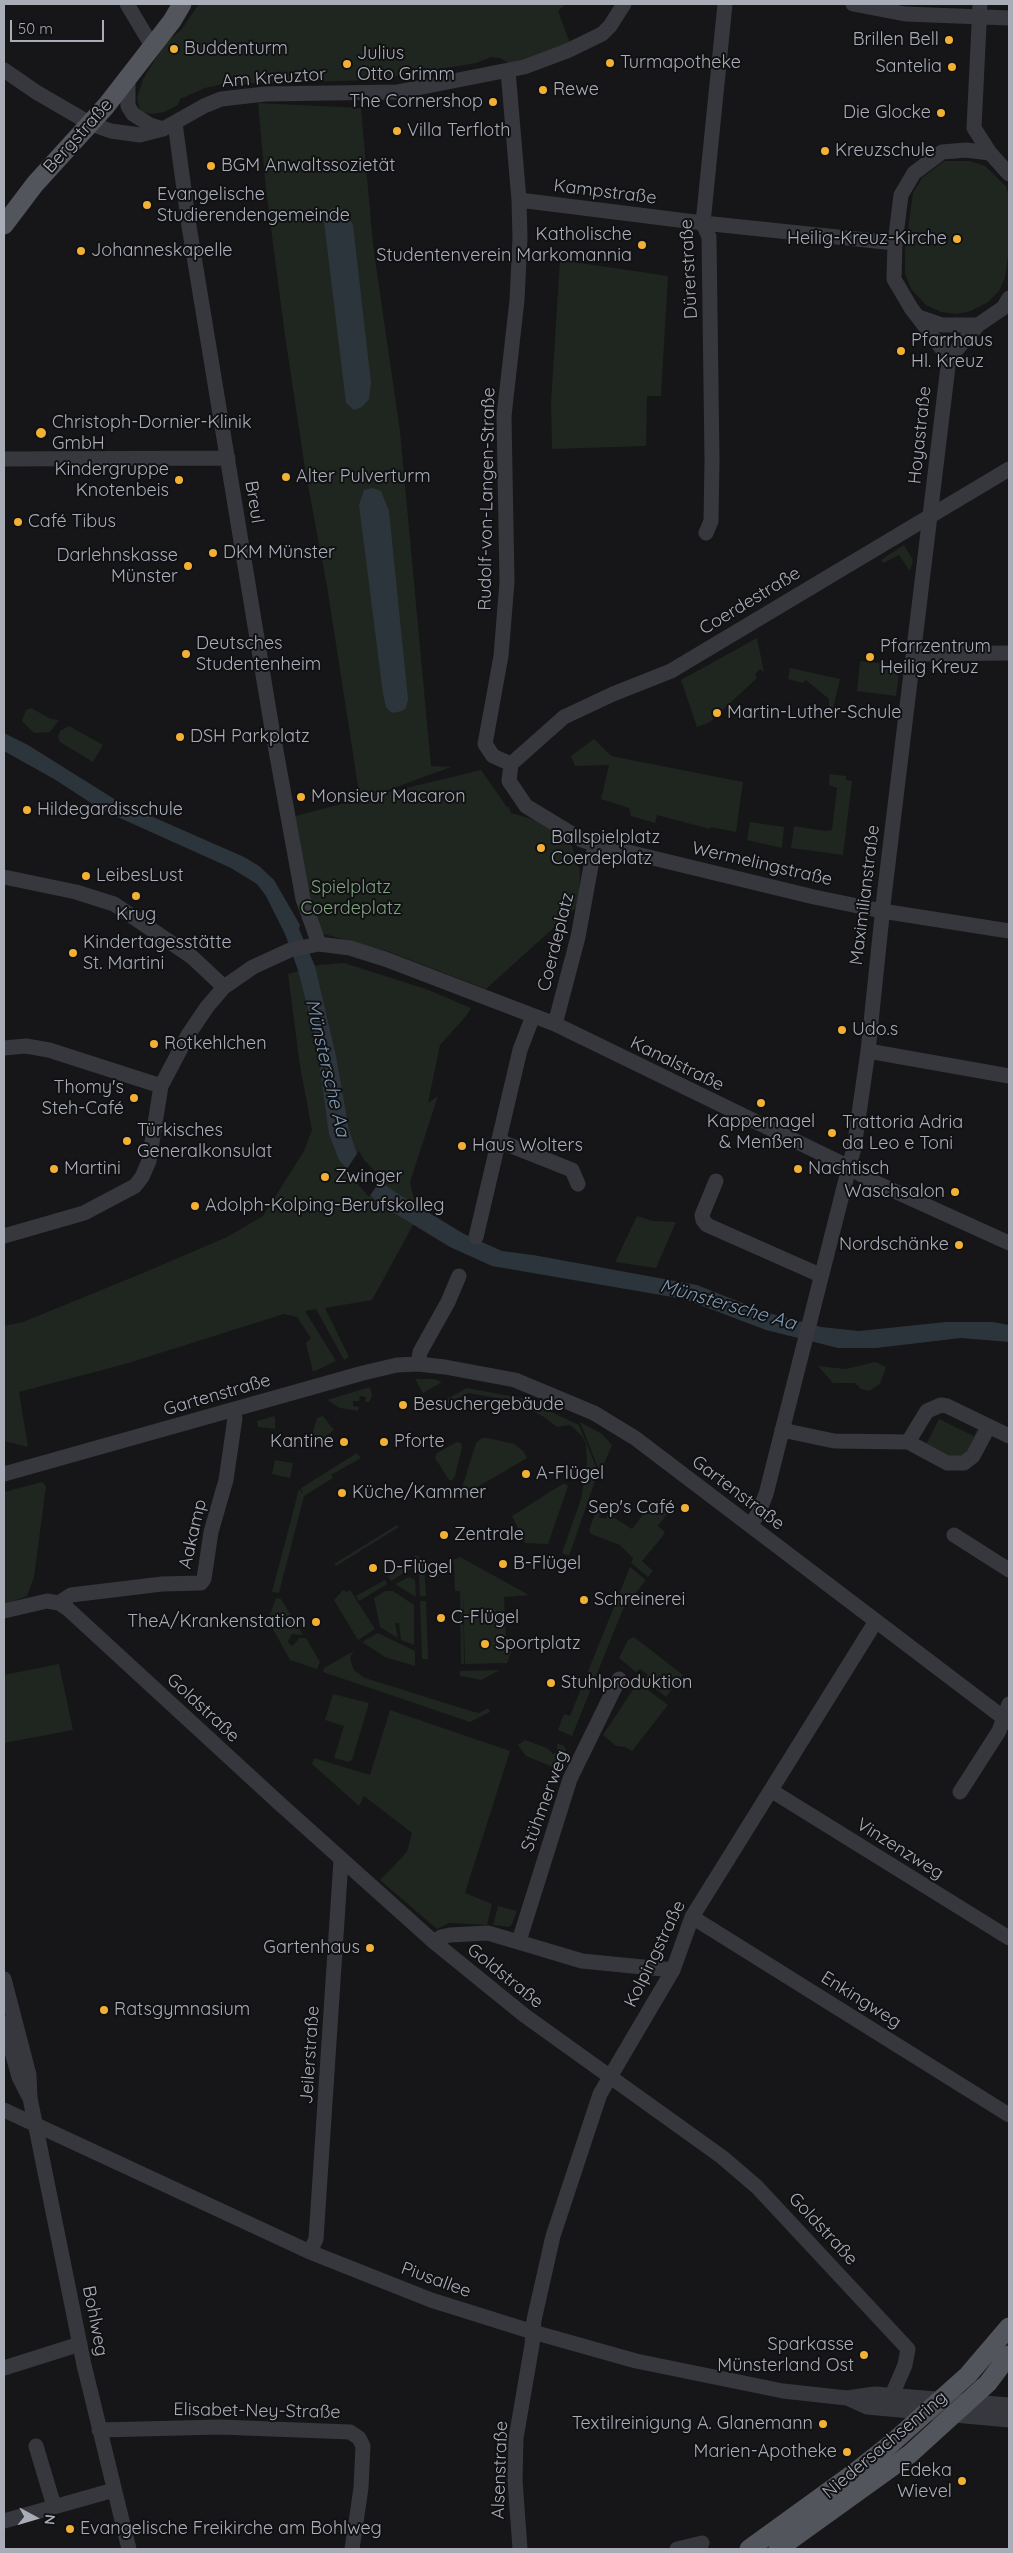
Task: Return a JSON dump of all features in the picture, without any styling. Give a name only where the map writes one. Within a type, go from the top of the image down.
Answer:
[{"type":"main road","name":"Bergstraße","points":[[4,225],[35,184],[91,124],[128,78],[182,4]]},
{"type":"main road","name":"Niedersachsenring","points":[[749,2549],[854,2473],[925,2413],[976,2367],[1009,2327]]},
{"type":"main road","name":"Niedersachsenring","points":[[778,2549],[910,2454],[988,2383],[1009,2355]]},
{"type":"street","points":[[127,4],[152,46]]},
{"type":"street","name":"Am Kreuztor","points":[[4,70],[36,92],[91,124],[127,134],[140,135],[169,126],[204,106],[222,99],[265,94],[397,92],[508,71],[592,40],[610,26],[624,4]]},
{"type":"street","name":"Dürerstraße","points":[[706,533],[711,521],[712,460],[708,237],[703,223],[725,4]]},
{"type":"street","points":[[853,4],[905,14],[980,10],[1009,18]]},
{"type":"street","points":[[980,10],[974,128],[990,153],[1009,174]]},
{"type":"street","name":"Rudolf-von-Langen-Straße","points":[[508,71],[519,200],[517,300],[504,416],[507,582],[501,656],[485,744],[494,756],[511,764]]},
{"type":"street","points":[[128,78],[128,106],[133,114],[150,125],[169,126]]},
{"type":"street","name":"Breul","points":[[169,126],[189,226],[269,714],[303,900],[313,944]]},
{"type":"street","points":[[990,153],[966,150],[942,152],[914,173],[905,184],[901,195],[895,243],[894,279],[949,358],[978,325],[1003,308],[1009,298]]},
{"type":"street","name":"Kampstraße","points":[[519,200],[703,223],[895,243]]},
{"type":"street","points":[[919,317],[942,325],[978,325]]},
{"type":"street","name":"Hoyastraße","points":[[930,516],[949,358]]},
{"type":"street","points":[[4,459],[228,458]]},
{"type":"street","name":"Coerdestraße","points":[[511,764],[564,717],[613,694],[671,671],[1009,468]]},
{"type":"street","name":"Maximilianstraße","points":[[750,1525],[758,1514],[766,1494],[808,1322],[849,1168],[868,1051],[882,911],[930,516]]},
{"type":"street","points":[[914,654],[1009,653]]},
{"type":"street","points":[[511,764],[509,781],[526,806],[582,840],[595,844]]},
{"type":"street","name":"Wermelingstraße","points":[[595,844],[814,897],[882,911],[1009,931]]},
{"type":"street","name":"Coerdeplatz","points":[[555,1024],[578,937],[595,844]]},
{"type":"street","points":[[4,876],[76,892],[114,904],[192,957],[224,987]]},
{"type":"street","points":[[4,1236],[84,1213],[135,1186],[142,1177],[149,1161],[161,1086],[188,1035],[224,987],[254,967],[290,950],[313,944]]},
{"type":"street","name":"Kanalstraße","points":[[313,944],[341,946],[372,954],[555,1024],[870,1180],[1009,1243]]},
{"type":"street","points":[[476,1237],[520,1050],[533,1016]]},
{"type":"street","points":[[4,1048],[40,1048],[161,1086]]},
{"type":"street","points":[[868,1051],[1009,1076]]},
{"type":"street","points":[[499,1141],[572,1170],[578,1184]]},
{"type":"street","points":[[716,1181],[702,1214],[703,1220],[707,1225],[820,1275]]},
{"type":"street","points":[[418,1364],[420,1352],[448,1302],[459,1276]]},
{"type":"street","name":"Gartenstraße","points":[[4,1474],[369,1371],[397,1365],[418,1364],[515,1380],[594,1413],[642,1442],[1006,1721]]},
{"type":"street","points":[[908,1442],[924,1415],[936,1405],[947,1406],[1009,1436]]},
{"type":"street","name":"Aakamp","points":[[59,1603],[71,1595],[162,1584],[196,1583],[204,1579],[211,1532],[226,1480],[235,1418],[233,1410]]},
{"type":"street","points":[[782,1430],[834,1442],[908,1442],[947,1463],[964,1463],[973,1456],[989,1426]]},
{"type":"street","name":"Gartenstraße","points":[[4,1463],[27,1467]]},
{"type":"street","points":[[954,1536],[1009,1570]]},
{"type":"street","points":[[4,1611],[42,1602],[59,1603]]},
{"type":"street","name":"Goldstraße","points":[[59,1603],[68,1609],[341,1860],[434,1942],[524,2015],[722,2157],[757,2187],[908,2349],[906,2365],[892,2395]]},
{"type":"street","name":"Kolpingstraße","points":[[533,2332],[553,2236],[600,2094],[673,1970],[692,1917],[876,1621]]},
{"type":"street","name":"Stühmerweg","points":[[519,1941],[570,1779],[619,1679]]},
{"type":"street","points":[[960,1792],[1006,1721],[1009,1704]]},
{"type":"street","name":"Vinzenzweg","points":[[772,1791],[1009,1938]]},
{"type":"street","name":"Jeilerstraße","points":[[310,2252],[316,2239],[341,1860]]},
{"type":"street","name":"Enkingweg","points":[[692,1917],[1009,2115]]},
{"type":"street","points":[[434,1942],[442,1937],[465,1933],[488,1934],[519,1941],[582,1961],[673,1970]]},
{"type":"street","name":"Bohlweg","points":[[4,1979],[30,2075],[30,2098],[80,2344],[99,2430],[129,2549]]},
{"type":"street","name":"Bohlweg","points":[[4,2023],[19,2077],[30,2098]]},
{"type":"street","name":"Piusallee","points":[[4,2110],[310,2252],[432,2300],[533,2332],[636,2361],[783,2391],[846,2398],[868,2394],[892,2395],[969,2400],[1009,2405]]},
{"type":"street","name":"Alsenstraße","points":[[520,2549],[515,2480],[516,2438],[533,2332]]},
{"type":"street","points":[[4,2368],[80,2344]]},
{"type":"street","name":"Piusallee","points":[[846,2398],[867,2408],[1009,2420]]},
{"type":"street","name":"Elisabet-Ney-Straße","points":[[99,2430],[220,2427],[350,2432],[359,2438],[363,2446],[358,2512],[352,2549]]},
{"type":"street","points":[[36,2446],[54,2506]]},
{"type":"street","points":[[5,2516],[54,2506],[114,2490]]},
{"type":"street","points":[[678,2549],[702,2542]]},
{"type":"green space","points":[[199,4],[566,4],[558,11],[570,43],[510,64],[500,58],[491,57],[476,63],[374,80],[223,84],[205,88],[180,99],[178,105],[164,112],[152,114],[143,112],[140,110],[137,98],[143,79],[166,42],[181,30]]},
{"type":"green space","name":"Spielplatz Coerdeplatz","points":[[258,103],[361,108],[373,245],[400,431],[431,766],[451,767],[369,797],[481,770],[507,807],[509,807],[511,813],[542,822],[572,846],[580,871],[579,905],[486,989],[387,951],[316,932],[292,817],[360,799],[285,336],[266,189]]},
{"type":"green space","points":[[944,161],[970,161],[985,166],[1006,186],[1009,196],[1009,248],[1005,278],[999,291],[988,302],[971,311],[957,314],[941,312],[926,305],[911,289],[905,273],[905,251],[913,193],[922,178]]},
{"type":"green space","points":[[560,260],[668,276],[661,396],[647,396],[646,446],[552,449],[551,403]]},
{"type":"green space","points":[[904,545],[913,560],[910,571],[899,555],[883,563],[881,560]]},
{"type":"green space","points":[[757,638],[764,672],[760,669],[755,674],[757,678],[710,722],[697,727],[681,680]]},
{"type":"green space","points":[[860,661],[900,665],[896,696],[857,691]]},
{"type":"green space","points":[[790,668],[840,679],[833,709],[829,708],[829,699],[806,680],[803,683],[788,679]]},
{"type":"green space","points":[[31,708],[51,719],[59,720],[50,732],[34,733],[22,721],[26,710]]},
{"type":"green space","points":[[69,726],[103,745],[93,762],[60,742],[58,737],[60,731]]},
{"type":"green space","points":[[594,739],[611,756],[743,782],[736,832],[711,827],[710,829],[657,815],[655,823],[631,816],[629,808],[601,799],[609,765],[575,766],[571,756]]},
{"type":"green space","points":[[830,774],[846,776],[846,780],[852,781],[843,855],[791,848],[794,826],[825,831],[832,830],[837,788],[829,785]]},
{"type":"green space","points":[[750,822],[784,827],[782,848],[747,840]]},
{"type":"green space","points":[[344,963],[426,989],[471,1008],[440,1045],[428,1103],[438,1096],[410,1182],[418,1216],[372,1300],[325,1308],[349,1357],[344,1360],[316,1309],[305,1311],[336,1361],[313,1372],[306,1343],[311,1338],[297,1317],[284,1314],[125,1364],[19,1392],[28,1447],[4,1441],[4,1326],[23,1322],[143,1273],[227,1237],[263,1216],[304,1151],[312,1130],[300,1066],[288,974],[319,965]]},
{"type":"green space","points":[[637,1216],[653,1221],[676,1222],[656,1268],[615,1262]]},
{"type":"green space","points":[[875,1362],[886,1367],[880,1384],[869,1391],[861,1389],[855,1383],[833,1383],[818,1366],[846,1369]]},
{"type":"green space","points":[[415,1379],[434,1379],[442,1382],[423,1393]]},
{"type":"green space","points":[[370,1387],[372,1396],[369,1402],[365,1402],[366,1397],[360,1396],[359,1401],[353,1401],[353,1406],[359,1407],[358,1411],[340,1408],[327,1400]]},
{"type":"green space","points":[[467,1388],[521,1398],[579,1425],[598,1472],[569,1556],[562,1553],[581,1499],[587,1463],[586,1444],[582,1436],[570,1425],[557,1427],[544,1417],[513,1401],[468,1393],[447,1405],[445,1400]]},
{"type":"green space","points":[[275,1416],[275,1429],[258,1427],[257,1421]]},
{"type":"green space","points":[[323,1416],[334,1430],[315,1445],[311,1439],[317,1418]]},
{"type":"green space","points":[[939,1419],[974,1436],[979,1426],[983,1428],[973,1448],[957,1460],[916,1442],[918,1439],[927,1443]]},
{"type":"green space","points":[[580,1422],[602,1434],[612,1445],[600,1473]]},
{"type":"green space","points":[[482,1438],[514,1444],[523,1451],[527,1458],[464,1495],[461,1491],[476,1443]]},
{"type":"green space","points":[[457,1442],[461,1443],[462,1447],[455,1476],[452,1480],[449,1480],[435,1458],[437,1453]]},
{"type":"green space","points":[[357,1453],[361,1458],[331,1475],[333,1478],[304,1496],[279,1593],[272,1592],[299,1489],[303,1494],[301,1488]]},
{"type":"green space","points":[[275,1460],[293,1463],[290,1478],[272,1474]]},
{"type":"green space","points":[[42,1482],[46,1486],[34,1577],[27,1596],[5,1604],[4,1492]]},
{"type":"green space","points":[[564,1483],[568,1486],[548,1544],[525,1543],[512,1516]]},
{"type":"green space","points":[[652,1503],[667,1514],[658,1526],[665,1532],[642,1561],[653,1571],[648,1577],[631,1563],[633,1558],[620,1545],[591,1534],[589,1530],[598,1506],[602,1507],[599,1517],[606,1519],[608,1514],[632,1529]]},
{"type":"green space","points":[[397,1525],[399,1527],[336,1566],[334,1564]]},
{"type":"green space","points":[[415,1555],[427,1562],[424,1564],[426,1596],[420,1596],[419,1573],[412,1568],[391,1581],[388,1576],[415,1559]]},
{"type":"green space","name":"Sportplatz","points":[[460,1557],[529,1595],[504,1597],[506,1641],[515,1641],[507,1663],[465,1664],[463,1591],[464,1664],[461,1664],[460,1591],[455,1591],[454,1563],[451,1561]]},
{"type":"green space","points":[[630,1567],[646,1580],[623,1609],[572,1736],[558,1730],[564,1714],[570,1716]]},
{"type":"green space","points":[[409,1577],[415,1580],[416,1597],[395,1584]]},
{"type":"green space","points":[[385,1580],[387,1584],[359,1601],[356,1596]]},
{"type":"green space","points":[[343,1590],[347,1592],[350,1590],[375,1629],[358,1640],[334,1600]]},
{"type":"green space","points":[[385,1591],[393,1591],[414,1605],[414,1645],[401,1640],[399,1623],[395,1623],[398,1638],[380,1627],[374,1598]]},
{"type":"green space","points":[[276,1598],[281,1599],[303,1635],[292,1634],[288,1641],[289,1644],[293,1646],[299,1638],[306,1638],[320,1662],[317,1669],[290,1660],[268,1620]]},
{"type":"green space","points":[[420,1601],[426,1601],[428,1659],[422,1659]]},
{"type":"green space","points":[[378,1633],[415,1651],[415,1666],[385,1657],[362,1642]]},
{"type":"green space","points":[[634,1637],[683,1675],[666,1697],[644,1680],[648,1675],[640,1669],[636,1672],[619,1658],[628,1640]]},
{"type":"green space","points":[[354,1651],[350,1657],[352,1666],[355,1671],[365,1678],[474,1712],[479,1713],[488,1708],[490,1712],[470,1722],[323,1672],[324,1668]]},
{"type":"green space","points":[[59,1664],[73,1730],[4,1743],[4,1675]]},
{"type":"green space","points":[[500,1670],[481,1680],[460,1676],[460,1671]]},
{"type":"green space","points":[[637,1687],[644,1687],[668,1705],[632,1751],[625,1747],[616,1746],[603,1735],[632,1691]]},
{"type":"green space","points":[[333,1694],[369,1703],[352,1760],[349,1762],[334,1758],[344,1726],[325,1720]]},
{"type":"green space","points":[[390,1710],[510,1751],[465,1893],[492,1904],[487,1925],[449,1923],[437,1929],[380,1880],[407,1852],[412,1833],[364,1796],[359,1806],[312,1764],[314,1758],[370,1775]]},
{"type":"green space","points":[[525,1740],[547,1748],[553,1754],[557,1752],[557,1743],[564,1746],[566,1749],[558,1769],[526,1756],[518,1745]]},
{"type":"green space","points":[[498,1906],[517,1911],[509,1927],[493,1925]]},
{"type":"water","points":[[338,207],[345,211],[353,225],[371,383],[369,399],[362,407],[354,410],[346,403],[324,222],[330,209]]},
{"type":"water","points":[[372,488],[381,491],[389,511],[408,699],[406,708],[392,713],[386,707],[383,694],[359,505],[364,490]]},
{"type":"water","name":"Münstersche Aa","points":[[4,733],[28,745],[119,802],[244,857],[259,866],[274,880],[300,925],[299,929],[315,966],[336,1056],[349,1130],[357,1154],[380,1181],[464,1234],[502,1251],[697,1285],[765,1312],[821,1327],[859,1331],[946,1322],[993,1322],[1009,1325],[1009,1342],[961,1338],[876,1348],[838,1348],[766,1330],[684,1299],[492,1266],[450,1247],[381,1205],[339,1160],[329,1134],[316,1040],[298,970],[285,934],[266,896],[257,884],[231,868],[102,810],[54,779],[4,751]]},
{"type":"pier","points":[[359,1151],[364,1160],[382,1178],[369,1197],[346,1170]]},
{"type":"place","name":"Brillen Bell","points":[[949,40]]},
{"type":"place","name":"Buddenturm","points":[[174,49]]},
{"type":"place","name":"Turmapotheke","points":[[610,63]]},
{"type":"place","name":"Julius Otto Grimm","points":[[347,64]]},
{"type":"place","name":"Santelia","points":[[952,67]]},
{"type":"place","name":"Rewe","points":[[543,90]]},
{"type":"place","name":"The Cornershop","points":[[493,102]]},
{"type":"place","name":"Die Glocke","points":[[941,113]]},
{"type":"place","name":"Villa Terfloth","points":[[397,131]]},
{"type":"place","name":"Kreuzschule","points":[[825,151]]},
{"type":"place","name":"BGM Anwaltssozietät","points":[[211,166]]},
{"type":"place","name":"Evangelische Studierendengemeinde","points":[[147,205]]},
{"type":"place","name":"Heilig-Kreuz-Kirche","points":[[957,239]]},
{"type":"place","name":"Katholische Studentenverein Markomannia","points":[[642,245]]},
{"type":"place","name":"Johanneskapelle","points":[[81,251]]},
{"type":"place","name":"Pfarrhaus Hl. Kreuz","points":[[901,351]]},
{"type":"place","name":"Christoph-Dornier-Klinik GmbH","points":[[41,433]]},
{"type":"place","name":"Alter Pulverturm","points":[[286,477]]},
{"type":"place","name":"Kindergruppe Knotenbeis","points":[[179,480]]},
{"type":"place","name":"Café Tibus","points":[[18,522]]},
{"type":"place","name":"DKM Münster","points":[[213,553]]},
{"type":"place","name":"Darlehnskasse Münster","points":[[188,566]]},
{"type":"place","name":"Deutsches Studentenheim","points":[[186,654]]},
{"type":"place","name":"Pfarrzentrum Heilig Kreuz","points":[[870,657]]},
{"type":"place","name":"Martin-Luther-Schule","points":[[717,713]]},
{"type":"place","name":"DSH Parkplatz","points":[[180,737]]},
{"type":"place","name":"Monsieur Macaron","points":[[301,797]]},
{"type":"place","name":"Hildegardisschule","points":[[27,810]]},
{"type":"place","name":"Ballspielplatz Coerdeplatz","points":[[541,848]]},
{"type":"place","name":"LeibesLust","points":[[86,876]]},
{"type":"place","name":"Krug","points":[[136,896]]},
{"type":"place","name":"Kindertagesstätte St. Martini","points":[[73,953]]},
{"type":"place","name":"Udo.s","points":[[842,1030]]},
{"type":"place","name":"Rotkehlchen","points":[[154,1044]]},
{"type":"place","name":"Thomy's Steh-Café","points":[[134,1098]]},
{"type":"place","name":"Kappernagel & Menßen","points":[[761,1103]]},
{"type":"place","name":"Trattoria Adria da Leo e Toni","points":[[832,1133]]},
{"type":"place","name":"Türkisches Generalkonsulat","points":[[127,1141]]},
{"type":"place","name":"Haus Wolters","points":[[462,1146]]},
{"type":"place","name":"Martini","points":[[54,1169]]},
{"type":"place","name":"Nachtisch","points":[[798,1169]]},
{"type":"place","name":"Zwinger","points":[[325,1177]]},
{"type":"place","name":"Waschsalon","points":[[955,1192]]},
{"type":"place","name":"Adolph-Kolping-Berufskolleg","points":[[195,1206]]},
{"type":"place","name":"Nordschänke","points":[[959,1245]]},
{"type":"place","name":"Besuchergebäude","points":[[403,1405]]},
{"type":"place","name":"Kantine","points":[[344,1442]]},
{"type":"place","name":"Pforte","points":[[384,1442]]},
{"type":"place","name":"A-Flügel","points":[[526,1474]]},
{"type":"place","name":"Küche/Kammer","points":[[342,1493]]},
{"type":"place","name":"Sep's Café","points":[[685,1508]]},
{"type":"place","name":"Zentrale","points":[[444,1535]]},
{"type":"place","name":"B-Flügel","points":[[503,1564]]},
{"type":"place","name":"D-Flügel","points":[[373,1568]]},
{"type":"place","name":"Schreinerei","points":[[584,1600]]},
{"type":"place","name":"C-Flügel","points":[[441,1618]]},
{"type":"place","name":"TheA/Krankenstation","points":[[316,1622]]},
{"type":"place","name":"Sportplatz","points":[[485,1644]]},
{"type":"place","name":"Stuhlproduktion","points":[[551,1683]]},
{"type":"place","name":"Gartenhaus","points":[[370,1948]]},
{"type":"place","name":"Ratsgymnasium","points":[[104,2010]]},
{"type":"place","name":"Sparkasse Münsterland Ost","points":[[864,2355]]},
{"type":"place","name":"Textilreinigung A. Glanemann","points":[[823,2424]]},
{"type":"place","name":"Marien-Apotheke","points":[[847,2452]]},
{"type":"place","name":"Edeka Wievel","points":[[962,2481]]},
{"type":"place","name":"Evangelische Freikirche am Bohlweg","points":[[70,2529]]}]
